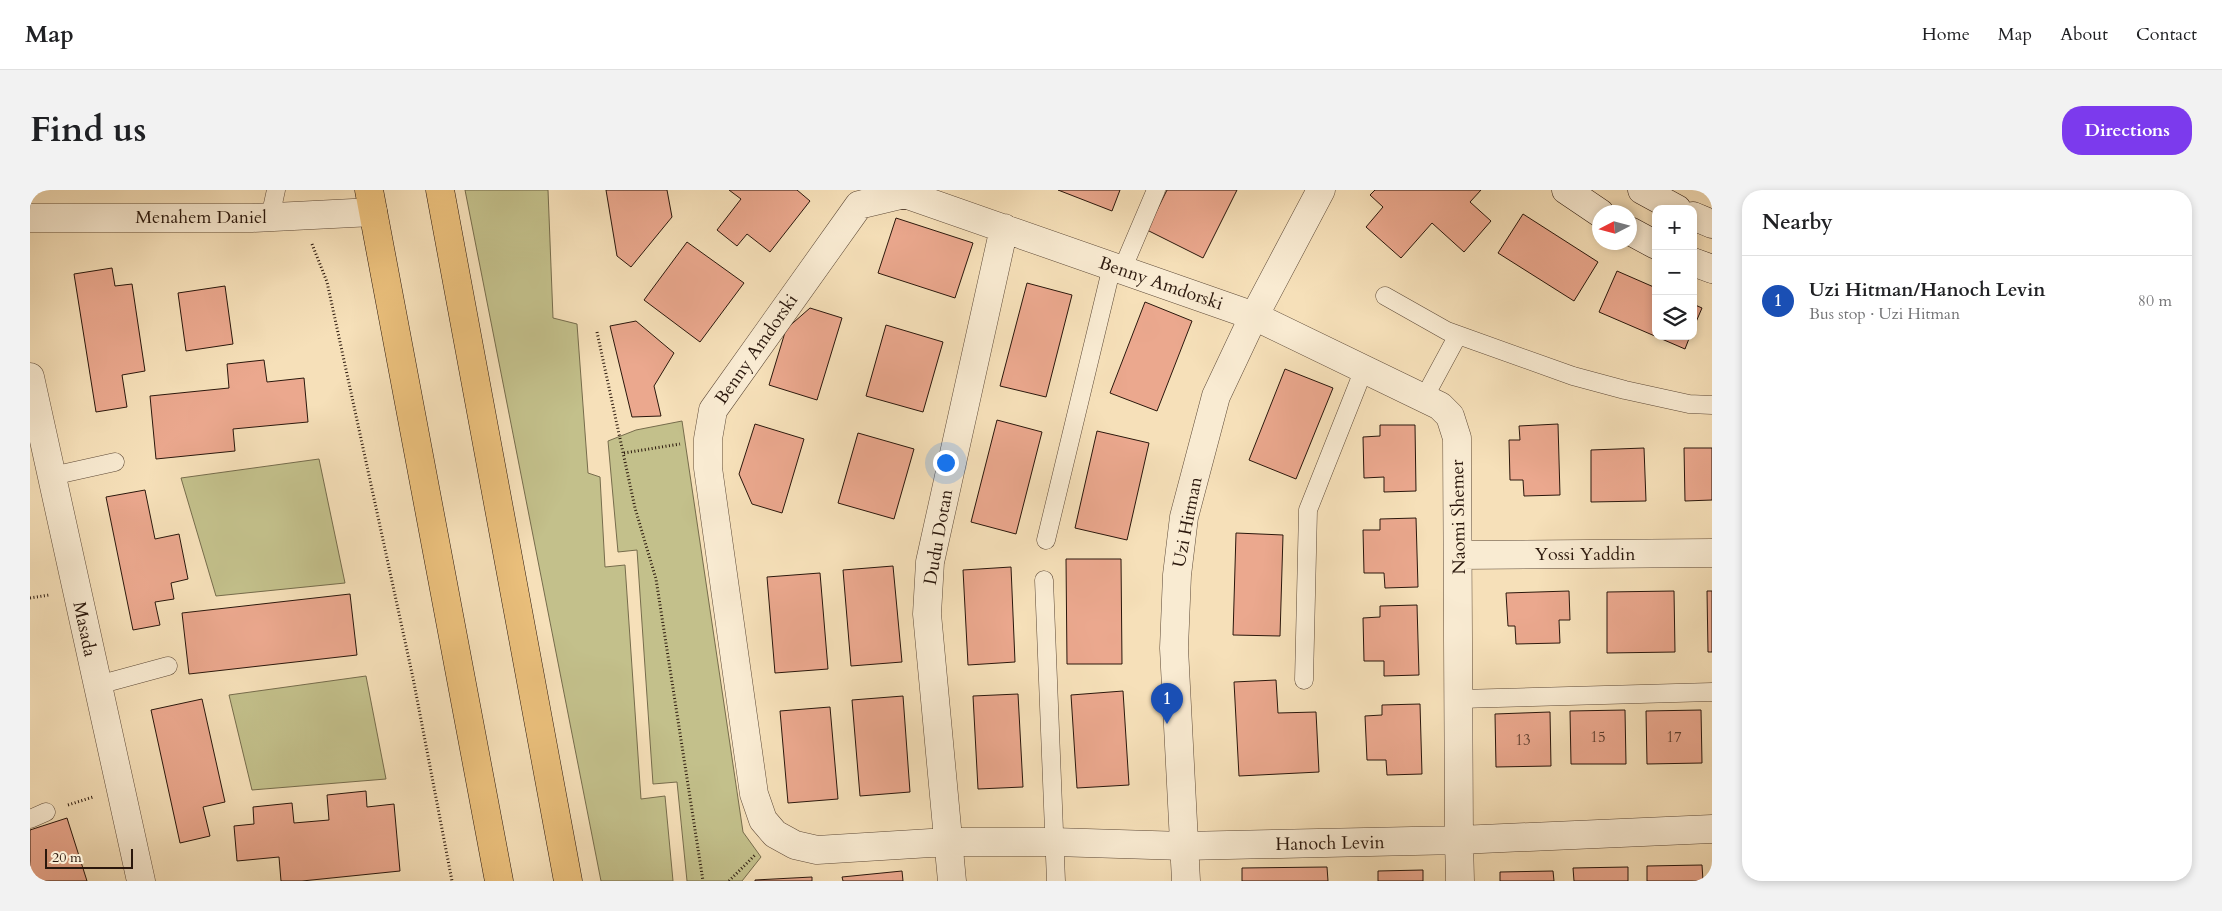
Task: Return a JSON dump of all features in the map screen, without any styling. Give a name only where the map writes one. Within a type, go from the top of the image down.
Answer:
[{"type":"highway","points":[[440,190],[568,881]]},
{"type":"highway","points":[[371,201],[499,881]]},
{"type":"street","name":"Uzi Hitman","points":[[1186,881],[1174,648],[1177,576],[1184,517],[1216,396],[1254,316],[1321,190]]},
{"type":"street","points":[[1566,190],[1592,208]]},
{"type":"street","points":[[1642,190],[1670,205]]},
{"type":"street","name":"Benny Amdorski","points":[[947,842],[817,850],[795,845],[775,834],[763,820],[754,794],[708,468],[708,439],[713,410],[859,205],[877,194],[905,194],[1254,316]]},
{"type":"street","name":"Menahem Daniel","points":[[30,218],[252,218],[301,216],[371,201]]},
{"type":"street","points":[[1697,218],[1712,224]]},
{"type":"street","name":"Dudu Dotan","points":[[952,881],[927,614],[930,562],[1004,228]]},
{"type":"street","points":[[1637,235],[1652,243]]},
{"type":"street","points":[[1697,263],[1712,269]]},
{"type":"street","name":"Naomi Shemer","points":[[1254,316],[1440,406],[1450,416],[1457,438],[1460,881]]},
{"type":"street","name":"Masada","points":[[30,377],[35,428],[52,476],[141,881]]},
{"type":"street","name":"Yossi Yaddin","points":[[1458,555],[1712,553]]},
{"type":"street","name":"Hanoch Levin","points":[[947,842],[1054,842],[1184,846],[1459,840],[1712,829]]},
{"type":"lane","points":[[252,218],[271,213],[276,190]]},
{"type":"lane","points":[[1046,540],[1117,268],[1156,190]]},
{"type":"lane","points":[[1385,296],[1446,331],[1573,376],[1608,386],[1689,404],[1712,405]]},
{"type":"lane","points":[[1424,398],[1458,336]]},
{"type":"lane","points":[[1304,680],[1308,510],[1364,369]]},
{"type":"lane","points":[[52,476],[115,462]]},
{"type":"lane","points":[[1044,580],[1056,881]]},
{"type":"lane","points":[[98,685],[168,666]]},
{"type":"lane","points":[[1459,699],[1712,692]]},
{"type":"path","points":[[301,216],[327,282],[413,678],[451,881]]},
{"type":"path","points":[[597,332],[635,508],[656,579],[703,881]]},
{"type":"path","points":[[624,453],[708,439]]},
{"type":"path","points":[[38,816],[120,788]]},
{"type":"path","points":[[729,881],[775,834]]},
{"type":"shaded area","points":[[465,190],[548,190],[553,318],[577,324],[588,473],[600,477],[605,567],[625,565],[641,799],[665,796],[673,881],[601,881]]},
{"type":"shaded area","points":[[682,421],[743,832],[761,857],[742,881],[687,881],[677,782],[653,784],[637,550],[618,552],[608,441],[636,430]]},
{"type":"shaded area","points":[[319,459],[345,583],[216,596],[181,478]]},
{"type":"shaded area","points":[[366,676],[386,779],[252,790],[229,695]]},
{"type":"building","points":[[606,190],[667,190],[672,217],[631,267],[617,256]]},
{"type":"building","points":[[729,190],[797,190],[810,201],[770,252],[747,234],[737,246],[717,230],[741,199]]},
{"type":"building","points":[[1058,190],[1120,190],[1112,211]]},
{"type":"building","points":[[1167,190],[1237,190],[1203,258],[1147,230]]},
{"type":"building","points":[[1375,190],[1481,190],[1470,202],[1491,221],[1464,252],[1432,223],[1401,258],[1366,227],[1383,207],[1370,195]]},
{"type":"building","points":[[1523,214],[1598,262],[1574,301],[1498,253]]},
{"type":"building","points":[[896,218],[973,243],[955,298],[878,273]]},
{"type":"building","points":[[687,242],[744,283],[700,342],[644,300]]},
{"type":"building","points":[[112,268],[115,286],[132,284],[145,371],[122,375],[127,407],[96,412],[74,274]]},
{"type":"building","points":[[1617,271],[1652,286],[1652,335],[1599,312]]},
{"type":"building","points":[[1027,283],[1072,295],[1046,397],[1000,386]]},
{"type":"building","points":[[225,286],[233,344],[186,351],[178,293]]},
{"type":"building","points":[[1145,302],[1192,321],[1157,411],[1110,393]]},
{"type":"building","points":[[1697,306],[1702,308],[1697,320]]},
{"type":"building","points":[[810,308],[842,318],[817,400],[769,385],[786,329]]},
{"type":"building","points":[[636,321],[674,353],[654,386],[661,416],[632,417],[610,326]]},
{"type":"building","points":[[886,325],[943,342],[923,412],[866,396]]},
{"type":"building","points":[[1664,340],[1688,340],[1685,349]]},
{"type":"building","points":[[264,360],[267,382],[304,378],[308,422],[233,429],[235,451],[156,459],[150,396],[229,388],[227,364]]},
{"type":"building","points":[[1285,369],[1333,388],[1296,479],[1249,460]]},
{"type":"building","points":[[997,420],[1042,432],[1016,534],[971,522]]},
{"type":"building","points":[[755,424],[804,439],[782,513],[752,504],[739,474]]},
{"type":"building","points":[[1558,424],[1560,495],[1524,496],[1523,480],[1510,480],[1509,440],[1520,440],[1519,426]]},
{"type":"building","points":[[1380,425],[1415,425],[1416,491],[1384,492],[1384,477],[1364,478],[1363,437],[1380,436]]},
{"type":"building","points":[[1097,431],[1149,443],[1127,540],[1075,528]]},
{"type":"building","points":[[858,433],[914,449],[894,519],[838,503]]},
{"type":"building","points":[[1644,448],[1646,501],[1591,502],[1591,450]]},
{"type":"building","points":[[1684,448],[1712,448],[1712,500],[1685,501]]},
{"type":"building","points":[[145,490],[155,539],[179,534],[188,579],[171,583],[174,599],[155,602],[160,625],[133,630],[106,497]]},
{"type":"building","points":[[1416,518],[1418,587],[1385,588],[1384,573],[1364,573],[1363,530],[1380,530],[1380,519]]},
{"type":"building","points":[[1236,533],[1283,535],[1280,636],[1233,635]]},
{"type":"building","points":[[1066,559],[1121,559],[1122,664],[1067,664]]},
{"type":"building","points":[[893,566],[902,662],[851,666],[843,570]]},
{"type":"building","points":[[1011,567],[1015,662],[968,665],[963,570]]},
{"type":"building","points":[[820,573],[828,669],[775,673],[767,577]]},
{"type":"building","points":[[1569,591],[1570,620],[1559,620],[1560,643],[1516,644],[1515,626],[1508,626],[1506,593]]},
{"type":"building","points":[[1674,591],[1675,652],[1607,653],[1607,592]]},
{"type":"building","points":[[1707,591],[1712,591],[1712,652],[1708,652]]},
{"type":"building","points":[[350,594],[357,655],[189,674],[182,613]]},
{"type":"building","points":[[1417,605],[1419,675],[1384,676],[1384,661],[1364,661],[1363,618],[1380,617],[1380,606]]},
{"type":"building","points":[[1276,680],[1278,713],[1316,712],[1319,772],[1239,776],[1234,682]]},
{"type":"building","points":[[1123,691],[1129,785],[1077,788],[1071,695]]},
{"type":"building","points":[[1018,694],[1023,787],[978,789],[973,696]]},
{"type":"building","points":[[903,696],[910,792],[860,796],[852,700]]},
{"type":"building","points":[[202,699],[225,802],[203,807],[210,836],[180,843],[151,710]]},
{"type":"building","points":[[1420,704],[1422,774],[1387,775],[1386,760],[1367,760],[1365,716],[1382,715],[1382,705]]},
{"type":"building","points":[[830,707],[838,799],[788,803],[780,711]]},
{"type":"building","points":[[1625,710],[1626,764],[1571,764],[1570,711]]},
{"type":"building","points":[[1701,710],[1702,763],[1647,764],[1646,711]]},
{"type":"building","points":[[1550,712],[1551,766],[1496,767],[1495,714]]},
{"type":"building","points":[[366,791],[367,807],[394,804],[400,871],[302,881],[281,881],[279,857],[237,861],[234,826],[254,824],[253,807],[292,803],[294,823],[329,820],[327,795]]},
{"type":"building","points":[[67,818],[87,881],[30,881],[30,830]]},
{"type":"building","points":[[1702,865],[1703,881],[1647,881],[1647,866]]},
{"type":"building","points":[[1327,867],[1328,881],[1242,881],[1242,868]]},
{"type":"building","points":[[1628,867],[1628,881],[1574,881],[1573,868]]},
{"type":"building","points":[[1423,870],[1423,881],[1378,881],[1378,871]]},
{"type":"building","points":[[902,871],[903,881],[843,881],[842,877]]},
{"type":"building","points":[[1553,871],[1554,881],[1500,881],[1500,872]]},
{"type":"building","points":[[812,877],[812,881],[755,881],[755,880]]},
{"type":"place","name":"Uzi Hitman/Hanoch Levin","points":[[1167,724]]}]
